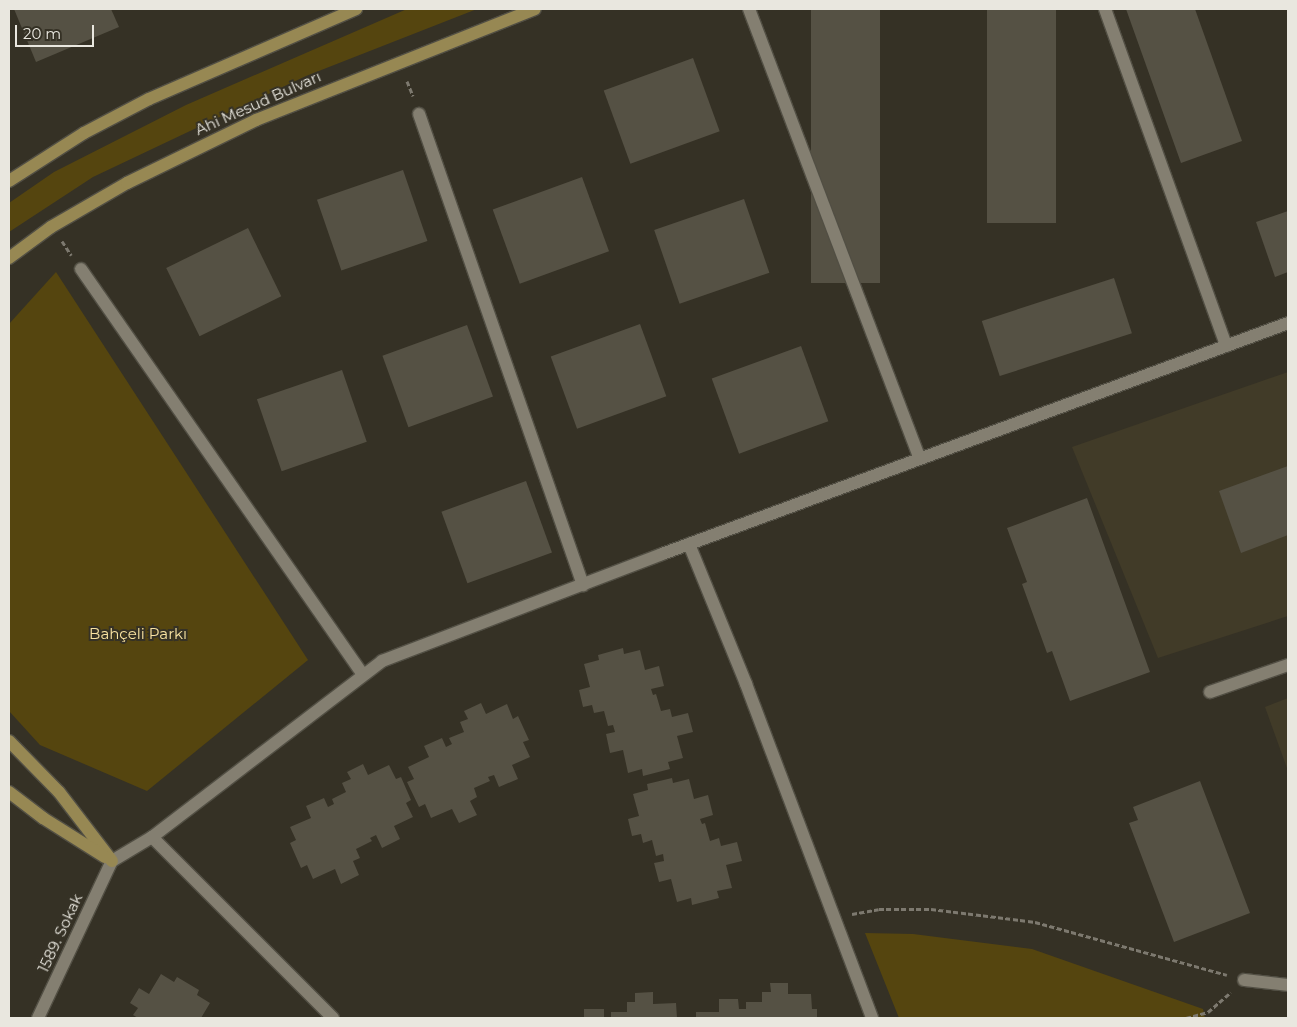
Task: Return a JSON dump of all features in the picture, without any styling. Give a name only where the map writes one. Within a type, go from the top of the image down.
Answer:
[{"type":"main road","points":[[9,181],[84,133],[149,99],[356,9]]},
{"type":"main road","name":"Ahi Mesud Bulvarı","points":[[9,258],[52,227],[127,183],[256,120],[535,9]]},
{"type":"main road","points":[[9,741],[59,792],[112,861]]},
{"type":"main road","points":[[9,792],[43,818],[112,861]]},
{"type":"street","points":[[749,9],[920,458]]},
{"type":"street","points":[[1105,9],[1226,346]]},
{"type":"street","points":[[419,114],[583,585]]},
{"type":"street","points":[[81,269],[363,675]]},
{"type":"street","points":[[112,861],[152,837],[382,661],[689,544],[1288,323]]},
{"type":"street","points":[[689,544],[872,1018]]},
{"type":"street","points":[[1210,692],[1288,665]]},
{"type":"street","points":[[152,837],[333,1018]]},
{"type":"street","name":"1589. Sokak","points":[[38,1018],[112,861]]},
{"type":"street","points":[[1244,980],[1288,985]]},
{"type":"path","points":[[400,62],[419,114]]},
{"type":"path","points":[[52,227],[81,269]]},
{"type":"path","points":[[835,920],[879,908],[982,914],[1088,934],[1244,980]]},
{"type":"path","points":[[1186,1018],[1208,1012],[1244,980]]},
{"type":"shaded area","points":[[1288,372],[1288,616],[1158,658],[1072,447]]},
{"type":"shaded area","points":[[1288,698],[1288,771],[1265,707]]},
{"type":"green space","points":[[407,9],[477,9],[306,76],[93,177],[9,232],[9,203],[54,172],[186,105]]},
{"type":"green space","name":"Bahçeli Parkı","points":[[56,272],[308,660],[147,791],[40,745],[9,711],[9,324]]},
{"type":"green space","points":[[865,933],[913,934],[1032,949],[1203,1009],[1205,1018],[899,1018]]},
{"type":"building","points":[[14,9],[111,9],[119,27],[36,62]]},
{"type":"building","points":[[811,9],[880,9],[880,283],[811,283]]},
{"type":"building","points":[[987,9],[1056,9],[1056,223],[987,223]]},
{"type":"building","points":[[1126,9],[1195,9],[1242,141],[1181,163]]},
{"type":"building","points":[[693,58],[720,131],[630,164],[604,90]]},
{"type":"building","points":[[403,170],[427,241],[341,271],[317,200]]},
{"type":"building","points":[[582,177],[609,251],[520,284],[493,209]]},
{"type":"building","points":[[744,199],[769,273],[680,304],[654,230]]},
{"type":"building","points":[[1288,211],[1288,272],[1275,277],[1256,222]]},
{"type":"building","points":[[248,228],[281,296],[200,336],[166,268]]},
{"type":"building","points":[[1114,278],[1132,333],[1000,376],[982,321]]},
{"type":"building","points":[[640,324],[666,396],[577,429],[551,356]]},
{"type":"building","points":[[467,325],[493,396],[408,427],[382,356]]},
{"type":"building","points":[[801,346],[828,421],[739,454],[712,378]]},
{"type":"building","points":[[342,370],[367,442],[282,471],[257,399]]},
{"type":"building","points":[[1288,466],[1288,535],[1241,553],[1219,491]]},
{"type":"building","points":[[526,481],[552,552],[467,583],[441,512]]},
{"type":"building","points":[[1087,498],[1150,672],[1070,701],[1052,651],[1047,653],[1022,584],[1027,582],[1007,528]]},
{"type":"building","points":[[623,648],[624,654],[640,650],[645,670],[659,666],[664,686],[651,689],[653,695],[656,694],[661,711],[670,709],[672,717],[688,713],[693,732],[677,736],[683,758],[668,762],[670,769],[643,776],[642,769],[628,773],[623,750],[610,753],[606,734],[615,732],[613,725],[608,726],[604,711],[594,713],[592,705],[583,707],[579,690],[590,687],[584,664],[599,660],[598,655]]},
{"type":"building","points":[[481,703],[486,714],[507,704],[513,719],[518,716],[529,740],[523,742],[530,757],[512,765],[518,779],[499,787],[494,775],[488,777],[490,781],[474,788],[477,797],[470,801],[477,815],[459,823],[452,809],[431,818],[425,804],[419,807],[407,782],[414,779],[408,767],[429,757],[424,746],[442,738],[446,747],[452,744],[449,738],[464,732],[460,722],[468,719],[464,711]]},
{"type":"building","points":[[363,764],[368,775],[389,765],[396,779],[401,777],[411,800],[406,803],[413,817],[394,826],[400,839],[382,848],[376,835],[370,838],[372,841],[356,849],[360,858],[353,861],[359,875],[341,884],[335,869],[313,879],[307,865],[301,868],[290,843],[296,840],[290,827],[311,818],[306,806],[324,798],[328,807],[334,804],[332,799],[346,792],[342,783],[351,779],[347,772]]},
{"type":"building","points":[[672,778],[673,783],[689,779],[694,799],[708,795],[713,815],[700,819],[702,824],[705,823],[710,841],[719,838],[721,846],[737,842],[742,861],[726,865],[732,888],[717,891],[719,898],[692,905],[691,898],[677,902],[671,879],[659,882],[654,863],[664,861],[663,854],[656,856],[652,840],[643,843],[641,834],[632,836],[628,819],[639,816],[633,794],[648,790],[647,784]]},
{"type":"building","points":[[1200,781],[1250,913],[1174,942],[1129,823],[1138,820],[1133,807]]},
{"type":"building","points":[[161,974],[174,982],[177,977],[199,990],[197,995],[210,1003],[201,1018],[138,1018],[133,1015],[138,1008],[130,1003],[139,988],[149,994]]},
{"type":"building","points":[[770,983],[788,983],[788,994],[811,994],[812,1009],[817,1009],[817,1018],[696,1018],[696,1012],[719,1012],[719,999],[738,999],[739,1009],[746,1009],[746,1002],[762,1002],[762,992],[771,992]]},
{"type":"building","points":[[653,992],[653,1004],[676,1003],[677,1018],[611,1018],[611,1012],[627,1012],[627,1002],[635,1002],[635,993]]},
{"type":"building","points":[[584,1009],[604,1009],[604,1018],[584,1018]]}]
